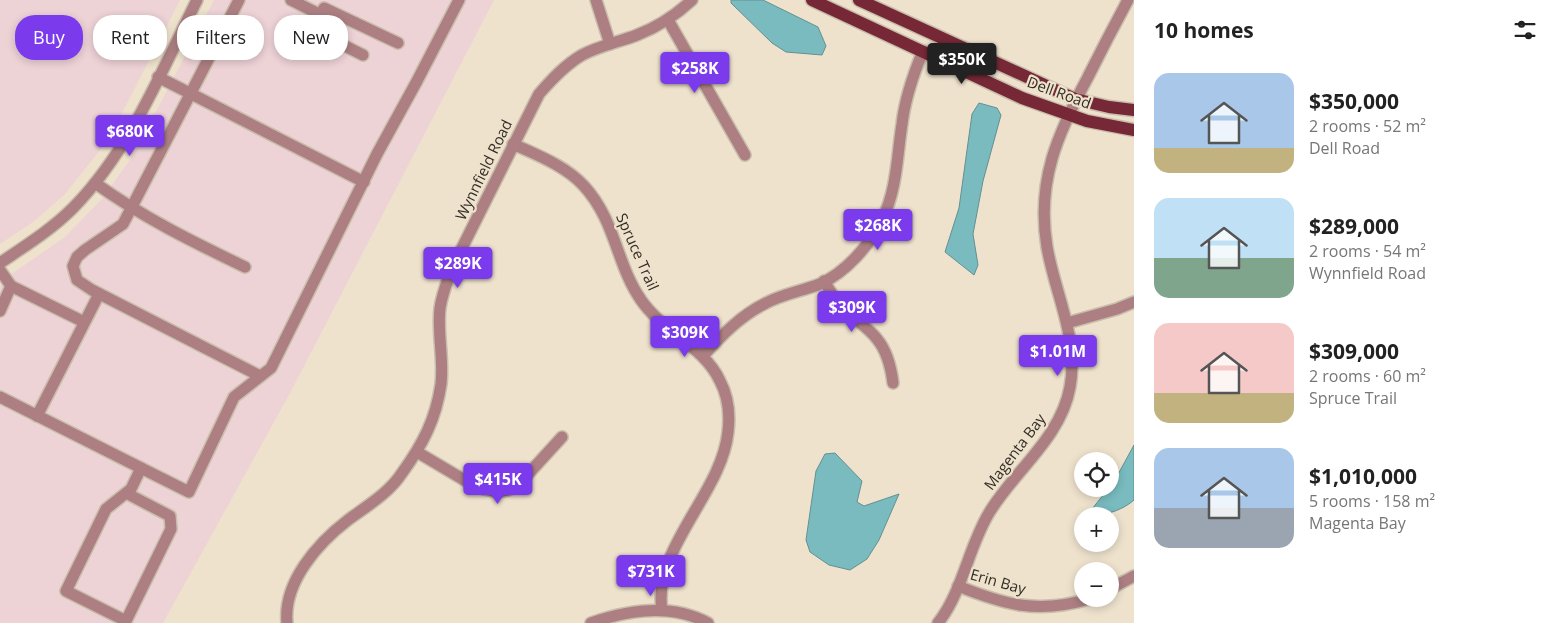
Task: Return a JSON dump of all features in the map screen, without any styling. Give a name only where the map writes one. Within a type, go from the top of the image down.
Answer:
[{"type":"main road","name":"Dell Road","points":[[812,0],[1022,98],[1068,116],[1134,130]]},
{"type":"main road","name":"Dell Road","points":[[859,0],[1075,99],[1108,107],[1134,110]]},
{"type":"street","points":[[0,263],[46,232],[72,209],[116,156],[197,0]]},
{"type":"street","points":[[239,0],[123,224],[85,250],[77,257],[73,266],[77,280],[99,294],[260,376]]},
{"type":"street","points":[[291,0],[321,15],[324,8],[339,15]]},
{"type":"street","points":[[0,397],[189,492],[234,397],[271,368],[377,154],[459,0]]},
{"type":"street","points":[[596,0],[610,44]]},
{"type":"street","name":"Wynnfield Road","points":[[286,623],[288,600],[294,583],[309,560],[326,539],[401,476],[428,432],[441,382],[440,309],[444,288],[452,268],[539,94],[552,78],[584,54],[638,35],[668,20],[692,0]]},
{"type":"street","name":"Magenta Bay","points":[[938,623],[958,586],[988,514],[1055,426],[1064,408],[1070,389],[1073,369],[1072,350],[1047,246],[1044,220],[1045,194],[1055,144],[1075,99],[1128,0]]},
{"type":"street","points":[[348,19],[398,43]]},
{"type":"street","points":[[668,20],[745,155]]},
{"type":"street","points":[[348,48],[363,55]]},
{"type":"street","points":[[703,356],[736,322],[767,302],[824,281],[842,270],[872,238],[883,219],[892,190],[906,101],[912,79],[923,52]]},
{"type":"street","points":[[158,77],[364,182]]},
{"type":"street","name":"Spruce Trail","points":[[513,144],[553,162],[582,184],[595,198],[604,214],[632,285],[642,301],[668,329],[703,356],[720,380],[726,396],[728,432],[726,448],[719,466],[671,556],[663,578],[660,598],[662,610]]},
{"type":"street","points":[[95,183],[130,208],[160,225],[244,267]]},
{"type":"street","points":[[0,270],[11,286],[84,322]]},
{"type":"street","points":[[824,281],[837,302],[879,340],[891,368],[894,383]]},
{"type":"street","points":[[0,311],[11,286]]},
{"type":"street","points":[[37,416],[99,294]]},
{"type":"street","points":[[1067,323],[1118,309],[1134,302]]},
{"type":"street","points":[[417,452],[476,487],[497,492],[508,490],[520,484],[562,437]]},
{"type":"street","points":[[126,493],[170,516],[171,529],[126,621],[66,591],[106,509],[126,493],[131,490],[141,468]]},
{"type":"street","points":[[1119,584],[1134,576]]},
{"type":"street","name":"Erin Bay","points":[[958,586],[1009,604],[1058,606],[1074,602]]},
{"type":"street","points":[[591,623],[628,613],[662,610],[682,614],[708,623]]},
{"type":"shaded area","points":[[0,0],[180,0],[167,25],[167,15],[93,15],[93,60],[149,60],[108,140],[65,194],[33,222],[0,244]]},
{"type":"shaded area","points":[[214,0],[494,0],[289,395],[163,623],[0,623],[0,286],[13,273],[65,237],[102,199],[134,154],[183,60],[264,60],[264,15],[206,15]]},
{"type":"water","points":[[731,0],[763,0],[818,27],[826,46],[822,55],[786,52],[772,43],[731,3]]},
{"type":"water","points":[[979,103],[997,108],[1001,115],[983,181],[973,234],[978,265],[974,275],[945,252],[959,208],[972,114]]},
{"type":"water","points":[[1134,445],[1134,500],[1119,510],[1119,507],[1094,507],[1102,497],[1119,497],[1119,472]]},
{"type":"water","points":[[835,453],[862,481],[857,502],[864,506],[899,494],[879,540],[867,559],[850,570],[829,565],[810,552],[806,540],[816,471],[825,454]]}]
